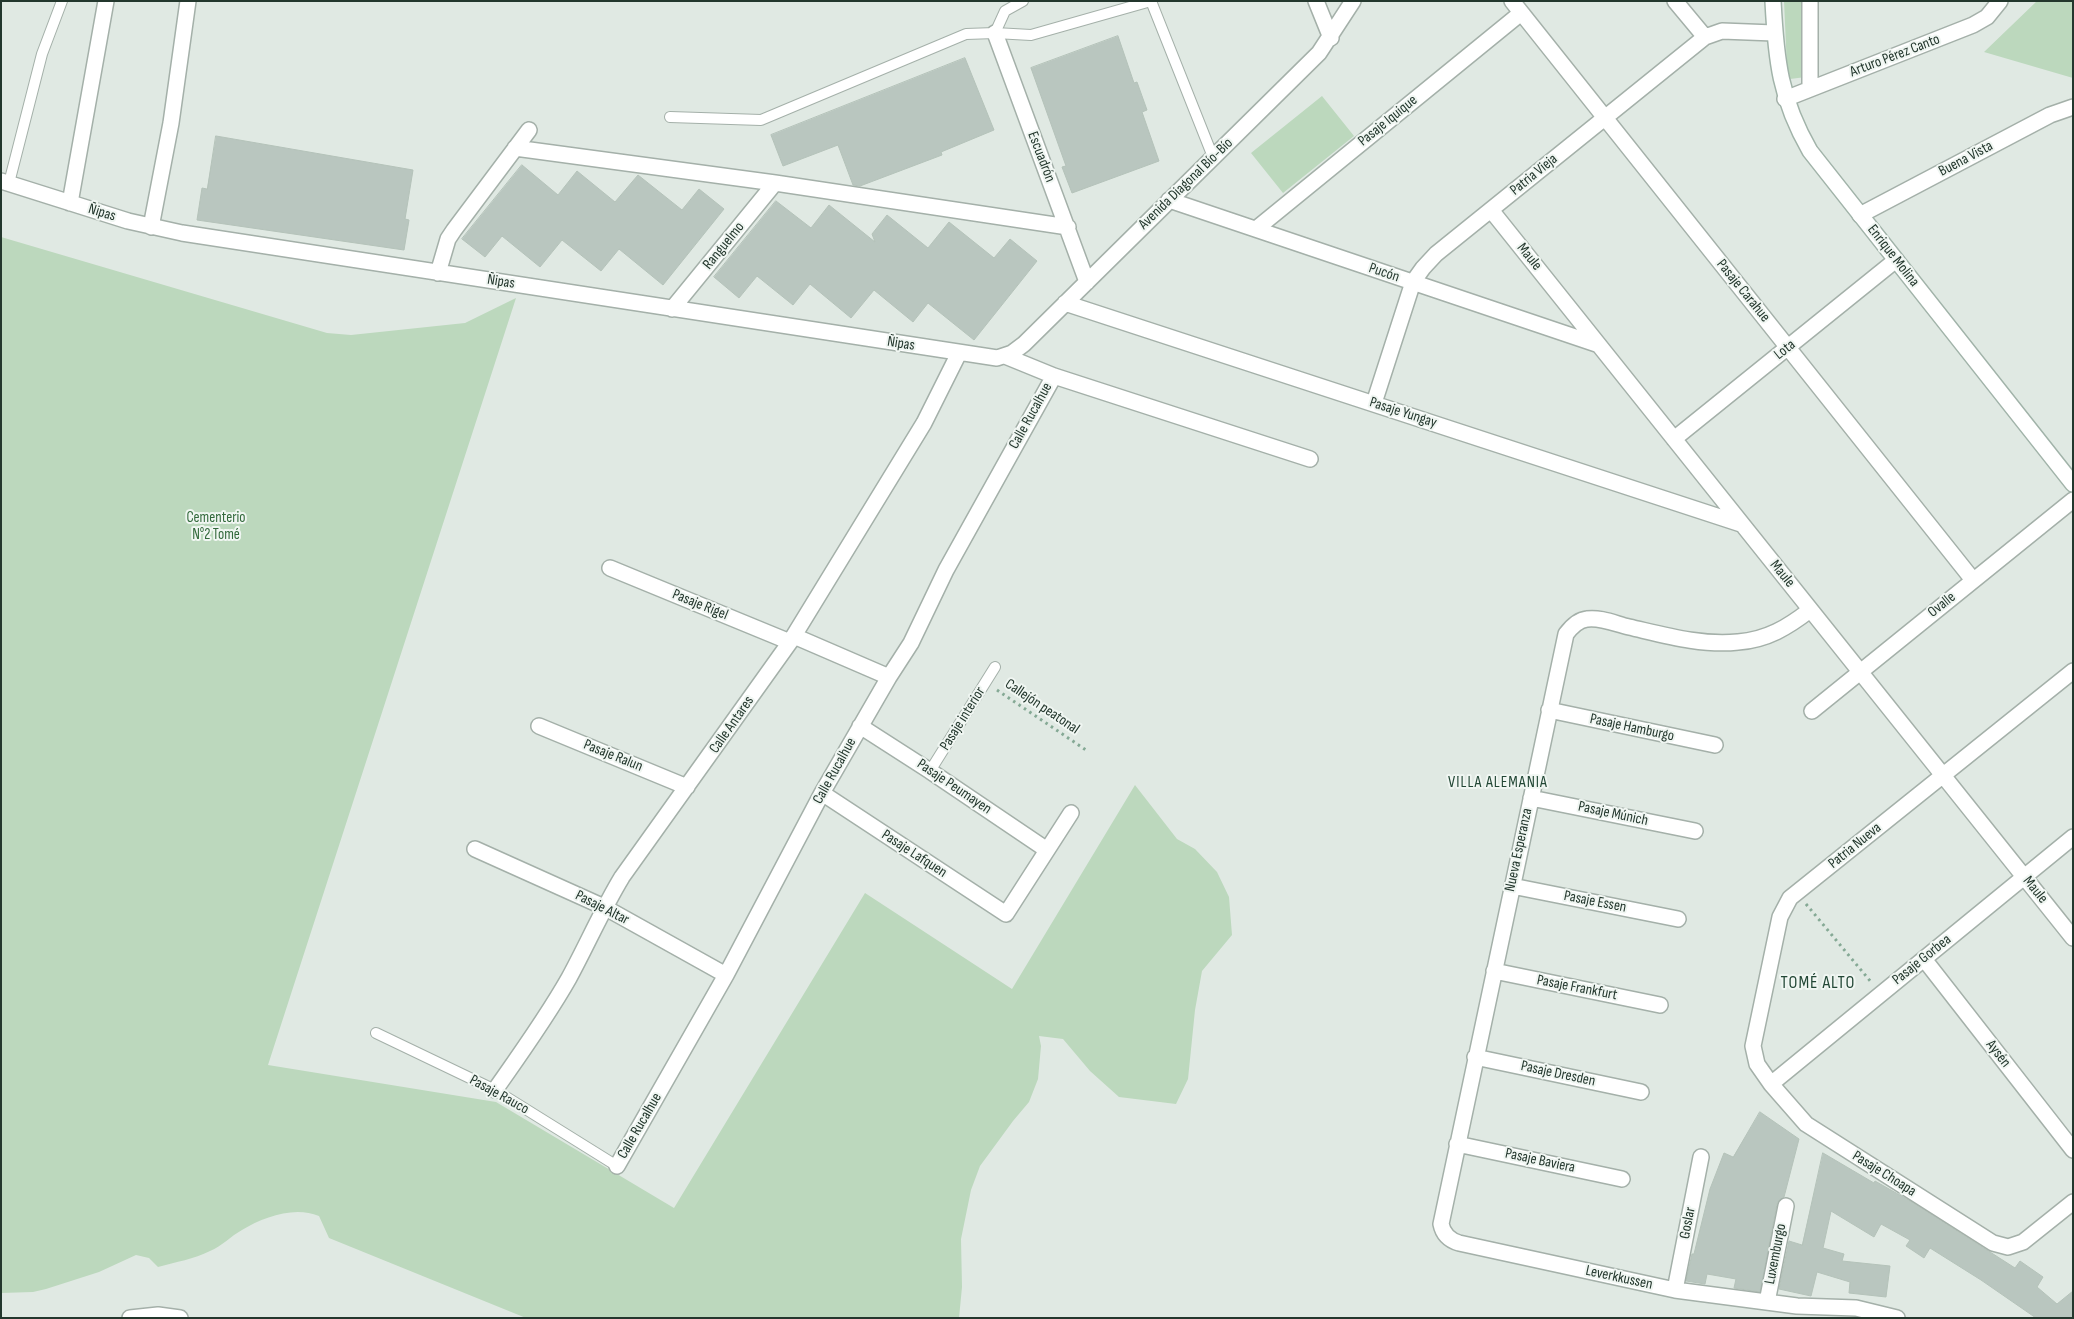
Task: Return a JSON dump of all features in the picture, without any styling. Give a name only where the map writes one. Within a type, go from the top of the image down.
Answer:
[{"type":"street","points":[[70,203],[106,1]]},
{"type":"street","points":[[151,226],[171,123],[188,1]]},
{"type":"street","points":[[1316,1],[1331,38]]},
{"type":"street","name":"Avenida Diagonal Bío-Bío","points":[[1005,356],[1018,349],[1319,53],[1331,38],[1354,1]]},
{"type":"street","points":[[1676,1],[1704,37]]},
{"type":"street","name":"Enrique Molina","points":[[1773,1],[1777,64],[1786,99],[1798,129],[1810,151],[2073,484]]},
{"type":"street","points":[[1810,1],[1810,89]]},
{"type":"street","name":"Arturo Pérez Canto","points":[[1786,99],[1974,25],[1987,17],[1999,3]]},
{"type":"street","name":"Pasaje Carahue","points":[[1516,7],[1973,580]]},
{"type":"street","name":"Pasaje Iquique","points":[[1256,229],[1516,7]]},
{"type":"street","name":"Patria Vieja","points":[[1374,403],[1414,282],[1423,268],[1436,254],[1704,37],[1722,31],[1774,34]]},
{"type":"street","name":"Escuadrón","points":[[995,33],[1068,228],[1086,282]]},
{"type":"street","name":"Buena Vista","points":[[1860,215],[2050,115],[2073,107]]},
{"type":"street","points":[[438,273],[448,239],[529,130]]},
{"type":"street","points":[[515,148],[775,183],[1068,228]]},
{"type":"street","name":"Ñipas","points":[[5,182],[70,203],[182,233],[988,358],[1005,356]]},
{"type":"street","name":"Ranguelmo","points":[[672,309],[775,183]]},
{"type":"street","name":"Pucón","points":[[1169,200],[1599,345]]},
{"type":"street","name":"Maule","points":[[1491,210],[2073,938]]},
{"type":"street","name":"Lota","points":[[1674,439],[1896,260]]},
{"type":"street","name":"Pasaje Yungay","points":[[1065,302],[1742,524]]},
{"type":"street","name":"Calle Antares","points":[[495,1090],[541,1025],[569,979],[604,907],[622,877],[792,639],[924,422],[959,353]]},
{"type":"street","points":[[1005,356],[1054,376],[1310,459]]},
{"type":"street","name":"Calle Rucalhue","points":[[617,1166],[726,975],[822,793],[889,677],[911,643],[946,570],[1054,376]]},
{"type":"street","name":"Ovalle","points":[[1812,711],[2073,500]]},
{"type":"street","name":"Pasaje Rigel","points":[[610,568],[792,639]]},
{"type":"street","name":"Nueva Esperanza","points":[[1445,1234],[1441,1219],[1549,710],[1564,642],[1571,627],[1578,622],[1593,619],[1677,638],[1726,643],[1765,638],[1788,626],[1810,610]]},
{"type":"street","points":[[792,639],[889,677]]},
{"type":"street","name":"Patria Nueva","points":[[1771,1084],[1755,1060],[1753,1046],[1780,917],[1786,904],[1796,892],[2073,671]]},
{"type":"street","name":"Pasaje Hamburgo","points":[[1549,710],[1715,746]]},
{"type":"street","name":"Pasaje Ralun","points":[[539,726],[687,787]]},
{"type":"street","name":"Pasaje Peumayen","points":[[860,726],[1048,850]]},
{"type":"street","name":"Pasaje Lafquen","points":[[822,793],[1006,914],[1048,850]]},
{"type":"street","name":"Pasaje Múnich","points":[[1531,798],[1695,831]]},
{"type":"street","points":[[1048,850],[1071,814]]},
{"type":"street","name":"Pasaje Gorbea","points":[[1771,1084],[2073,837]]},
{"type":"street","name":"Pasaje Altar","points":[[475,849],[604,907],[726,975]]},
{"type":"street","name":"Pasaje Essen","points":[[1512,886],[1678,919]]},
{"type":"street","name":"Aysén","points":[[1924,959],[2073,1150]]},
{"type":"street","name":"Pasaje Frankfurt","points":[[1494,972],[1660,1005]]},
{"type":"street","name":"Pasaje Dresden","points":[[1475,1057],[1641,1092]]},
{"type":"street","name":"Pasaje Choapa","points":[[1771,1084],[1796,1114],[1818,1132],[1993,1243],[2008,1247],[2024,1242],[2073,1202]]},
{"type":"street","name":"Pasaje Baviera","points":[[1457,1144],[1622,1179]]},
{"type":"street","name":"Goslar","points":[[1675,1290],[1701,1156]]},
{"type":"street","name":"Luxemburgo","points":[[1767,1302],[1786,1206]]},
{"type":"street","name":"Leverkkussen","points":[[1445,1234],[1453,1242],[1675,1290],[1797,1306],[1856,1308],[1898,1318]]},
{"type":"street","points":[[130,1318],[158,1315],[180,1318]]},
{"type":"lane","points":[[5,182],[42,54],[62,1]]},
{"type":"lane","points":[[995,33],[1006,11],[1023,1]]},
{"type":"lane","points":[[670,117],[761,120],[966,34],[1031,35],[1151,1],[1213,157]]},
{"type":"lane","name":"Pasaje interior","points":[[930,771],[995,667]]},
{"type":"lane","name":"Pasaje Rauco","points":[[376,1033],[495,1090],[617,1166]]},
{"type":"path","name":"Callejón peatonal","points":[[986,683],[1086,750]]},
{"type":"path","points":[[1796,892],[1881,994]]},
{"type":"green space","points":[[1784,1],[1805,1],[1806,77],[1790,79],[1787,68]]},
{"type":"green space","points":[[2037,1],[2073,1],[2073,78],[1984,52]]},
{"type":"green space","points":[[1322,96],[1354,136],[1283,193],[1251,153]]},
{"type":"green space","name":"Cementerio N°2 Tomé","points":[[1,237],[327,333],[351,335],[465,323],[516,298],[268,1065],[496,1102],[674,1208],[865,893],[1012,989],[1135,785],[1177,839],[1195,849],[1217,872],[1229,897],[1232,935],[1202,971],[1195,1010],[1188,1079],[1176,1104],[1119,1097],[1090,1071],[1063,1039],[1039,1036],[1041,1046],[1038,1079],[1029,1102],[980,1166],[971,1190],[961,1239],[962,1287],[959,1318],[526,1318],[329,1238],[319,1216],[300,1212],[269,1217],[238,1232],[214,1249],[185,1260],[158,1267],[149,1258],[136,1255],[99,1272],[46,1289],[33,1292],[1,1293]]},
{"type":"building","points":[[1118,36],[1134,83],[1137,82],[1147,110],[1142,112],[1159,161],[1072,193],[1062,167],[1066,166],[1031,68]]},
{"type":"building","points":[[965,58],[994,130],[941,152],[942,155],[860,186],[853,185],[838,145],[783,166],[771,135]]},
{"type":"building","points":[[216,136],[413,170],[405,219],[409,220],[404,250],[197,220],[202,188],[207,189]]},
{"type":"building","points":[[522,165],[558,195],[577,171],[615,202],[638,175],[682,210],[699,189],[724,209],[663,285],[619,249],[601,271],[562,240],[540,267],[502,236],[485,257],[462,239]]},
{"type":"building","points":[[776,201],[811,228],[829,205],[875,242],[872,234],[887,215],[928,248],[949,222],[994,258],[1010,239],[1037,261],[974,340],[928,303],[913,322],[874,290],[851,318],[810,284],[793,305],[757,276],[739,298],[714,277]]},
{"type":"building","points":[[1760,1112],[1799,1139],[1784,1197],[1777,1204],[1760,1292],[1734,1288],[1736,1279],[1707,1274],[1705,1284],[1686,1281],[1710,1189],[1724,1153],[1733,1157]]},
{"type":"building","points":[[1823,1153],[1874,1183],[1875,1181],[1912,1202],[2015,1268],[2020,1261],[2043,1277],[2037,1287],[2057,1304],[2073,1291],[2073,1318],[2036,1318],[1930,1248],[1924,1258],[1906,1246],[1910,1240],[1881,1224],[1874,1237],[1831,1211],[1823,1248],[1844,1254],[1842,1261],[1890,1266],[1886,1297],[1849,1293],[1850,1282],[1817,1272],[1811,1296],[1779,1289],[1789,1241],[1802,1245]]},
{"type":"district","name":"VILLA ALEMANIA","points":[[1498,783]]},
{"type":"district","name":"TOMÉ ALTO","points":[[1818,983]]}]
